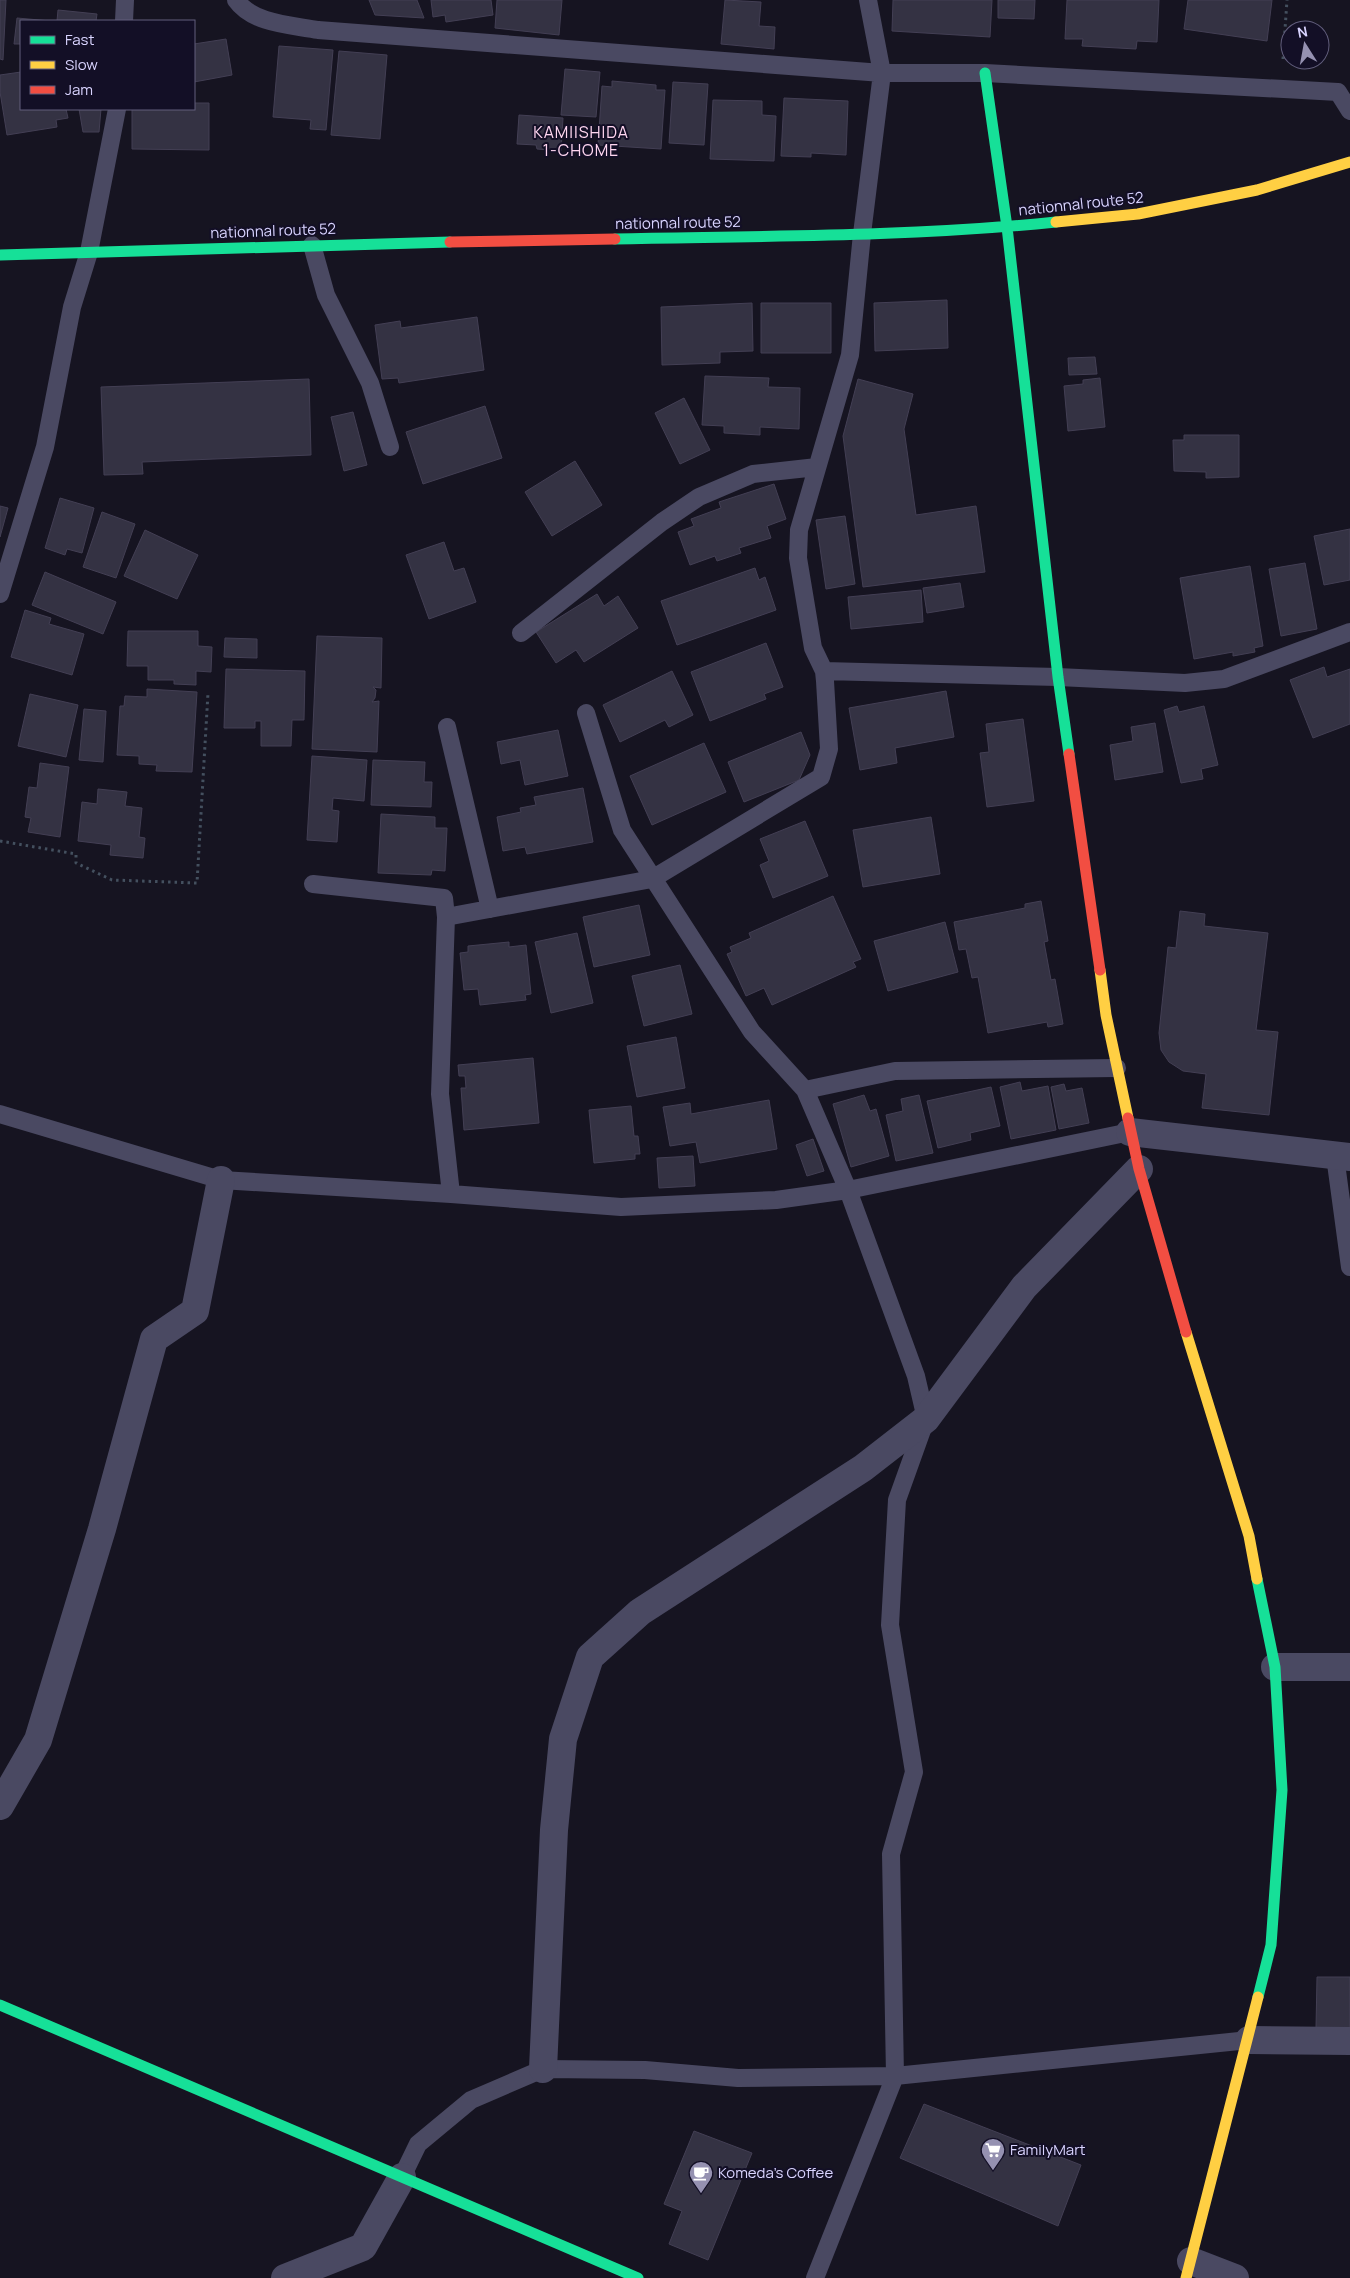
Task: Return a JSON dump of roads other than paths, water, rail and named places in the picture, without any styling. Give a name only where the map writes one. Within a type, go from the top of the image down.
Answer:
[{"type":"main road","points":[[985,73],[1007,227],[1058,677],[1106,1015],[1139,1169],[1180,1314],[1249,1536],[1275,1667],[1282,1790],[1271,1945],[1249,2040],[1189,2270]]},
{"type":"main road","name":"nationnal route 52","points":[[0,255],[312,245],[862,234],[1007,227],[1138,214],[1257,190],[1350,162]]},
{"type":"main road","points":[[0,2005],[638,2278]]},
{"type":"street","points":[[1130,1132],[1342,1156]]},
{"type":"street","points":[[543,2069],[554,1830],[563,1739],[590,1657],[640,1612],[863,1468],[926,1419],[1024,1287],[1139,1169]]},
{"type":"street","points":[[0,1806],[38,1740],[102,1529],[154,1339],[195,1311],[221,1180]]},
{"type":"street","points":[[1275,1667],[1350,1667]]},
{"type":"street","points":[[1249,2040],[1350,2041]]},
{"type":"street","points":[[285,2278],[363,2248],[402,2178]]},
{"type":"street","points":[[1189,2270],[1235,2278]]},
{"type":"lane","points":[[124,20],[125,0]]},
{"type":"lane","points":[[236,0],[241,7],[266,20],[318,30],[882,73],[985,73],[1338,92],[1350,111]]},
{"type":"lane","points":[[446,917],[652,879],[821,777],[829,749],[824,671],[813,648],[798,558],[799,530],[850,355],[862,234],[882,73],[868,0]]},
{"type":"lane","points":[[0,594],[45,447],[72,307],[89,252],[117,110]]},
{"type":"lane","points":[[312,245],[326,295],[370,383],[390,447]]},
{"type":"lane","points":[[521,633],[662,522],[699,497],[753,474],[817,467]]},
{"type":"lane","points":[[824,671],[1058,677],[1185,683],[1224,679],[1350,632]]},
{"type":"lane","points":[[586,713],[622,830],[752,1032],[805,1090],[848,1190],[916,1376],[926,1419],[898,1500],[890,1625],[914,1772],[891,1854],[895,2076],[816,2278]]},
{"type":"lane","points":[[447,727],[490,908]]},
{"type":"lane","points":[[313,884],[444,898],[446,917],[440,1094],[451,1194]]},
{"type":"lane","points":[[805,1090],[895,1071],[1117,1068]]},
{"type":"lane","points":[[0,1114],[221,1180],[451,1194],[621,1207],[776,1200],[848,1190],[1130,1132]]},
{"type":"lane","points":[[1342,1156],[1350,1266]]},
{"type":"lane","points":[[402,2178],[418,2144],[471,2100],[543,2069],[645,2070],[738,2078],[895,2076],[1249,2040]]},
{"type":"place","name":"FamilyMart","points":[[993,2171]]},
{"type":"place","name":"Komeda's Coffee","points":[[701,2194]]},
{"type":"district","name":"KAMIISHIDA 1-CHOME","points":[[581,141]]}]
